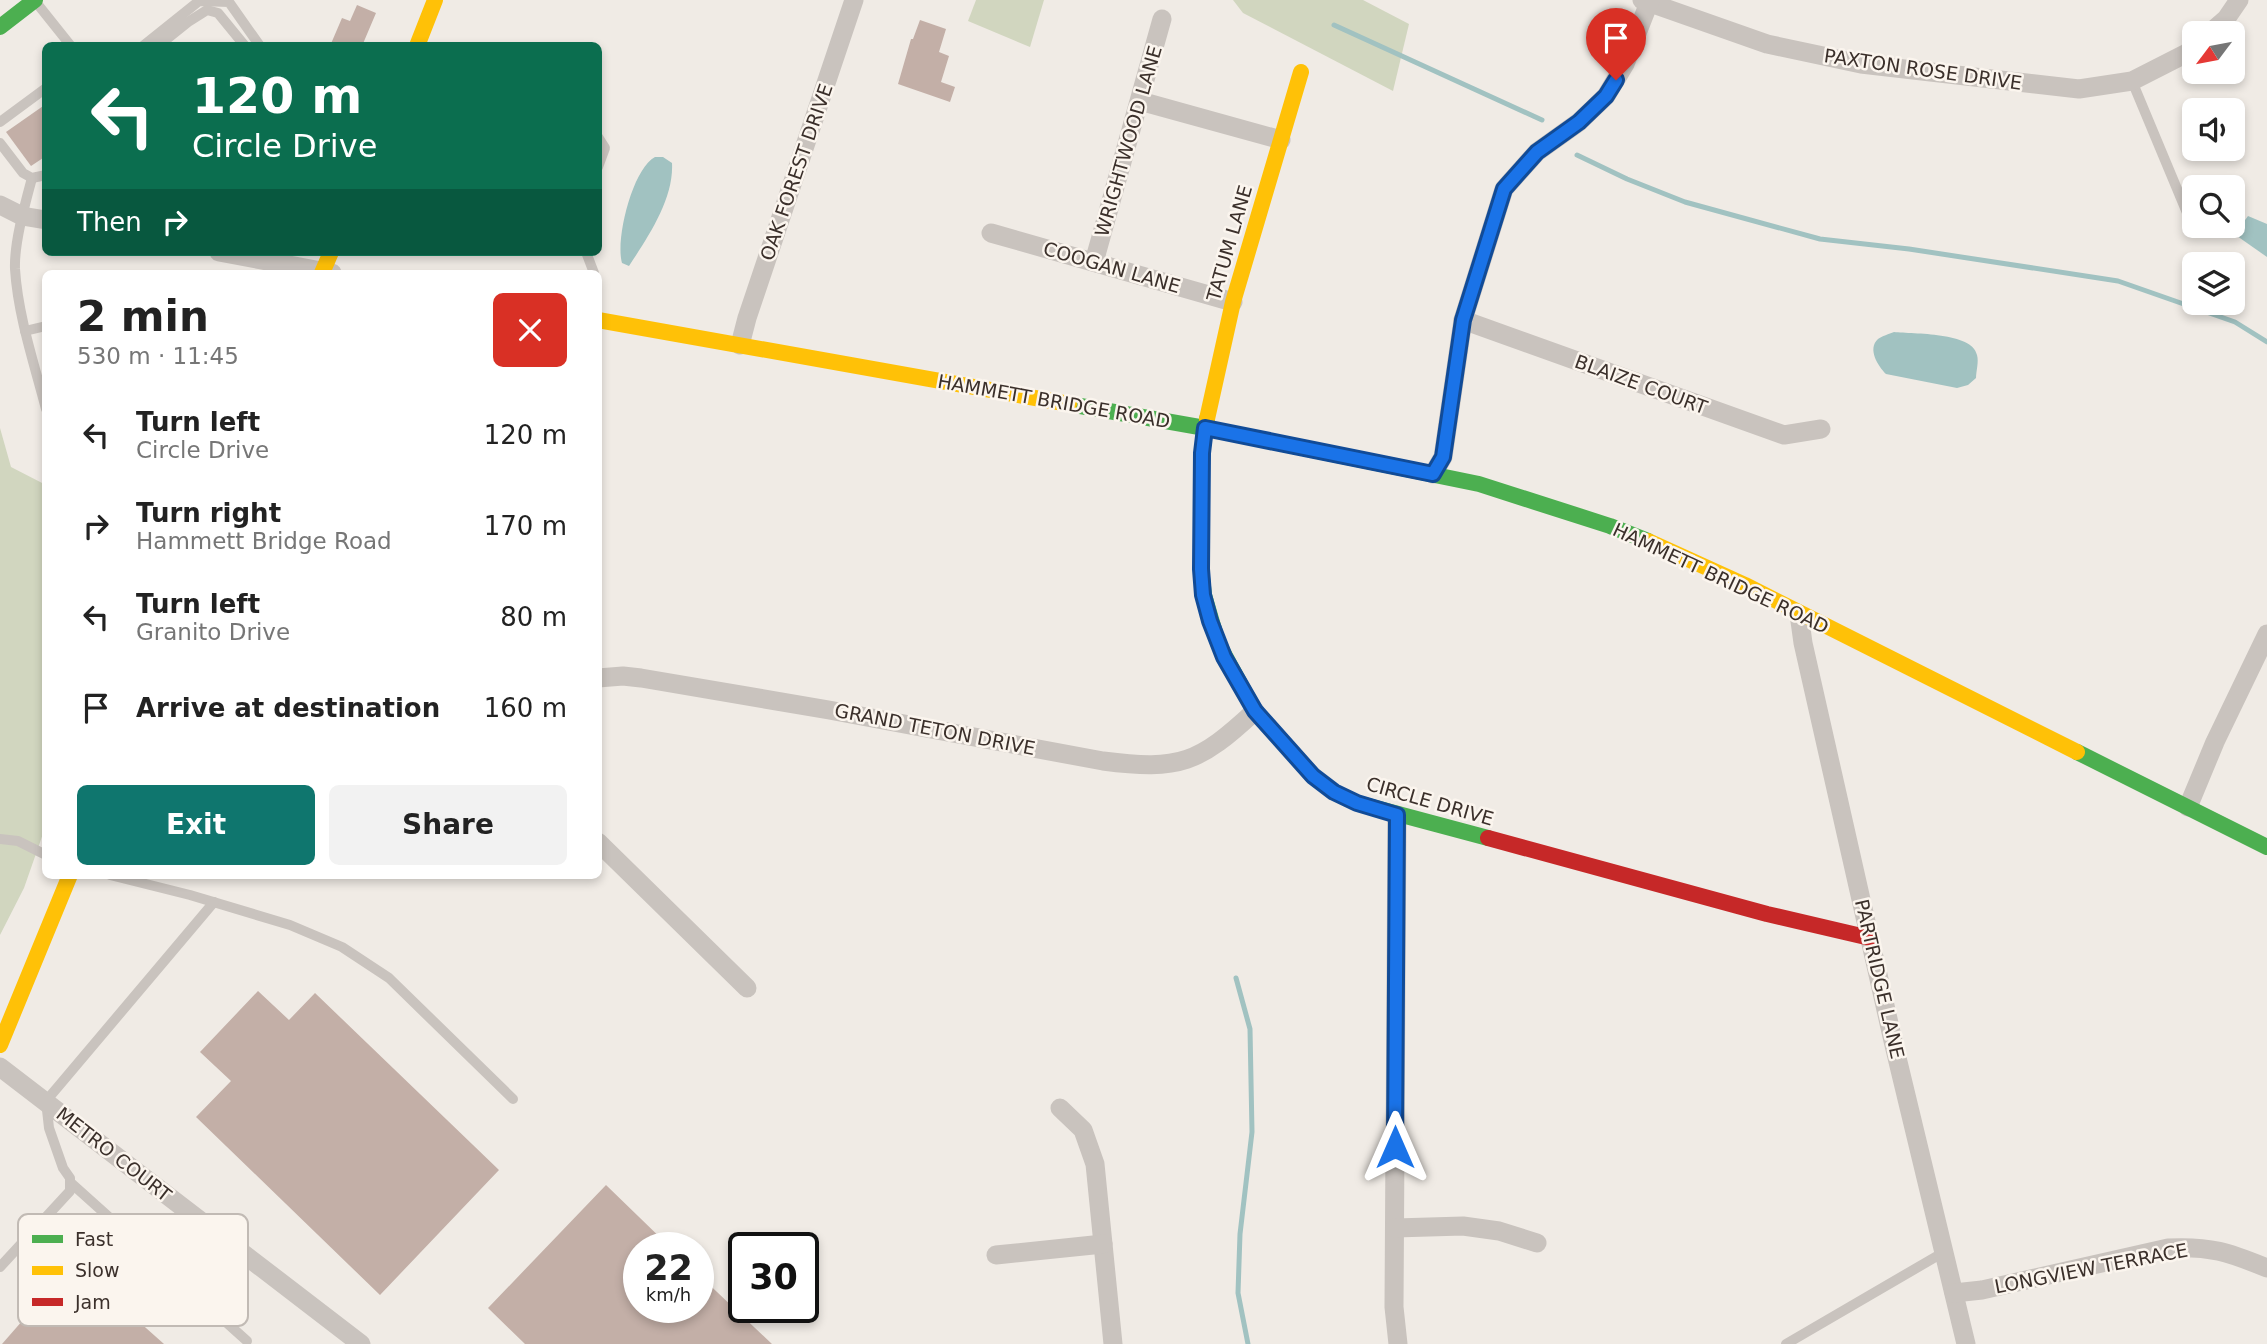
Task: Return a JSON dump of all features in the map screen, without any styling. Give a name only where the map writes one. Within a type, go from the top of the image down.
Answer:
[{"type":"street","points":[[0,27],[35,0]]},
{"type":"street","points":[[419,42],[435,0]]},
{"type":"street","name":"OAK FOREST DRIVE","points":[[740,345],[854,0]]},
{"type":"street","points":[[2224,21],[2239,0]]},
{"type":"street","points":[[1433,474],[1443,457],[1463,320],[1504,189],[1537,152],[1579,122],[1606,96],[1625,64],[1647,1]]},
{"type":"street","name":"PAXTON ROSE DRIVE","points":[[1647,1],[1767,44],[1861,64],[2079,89],[2132,81],[2182,56]]},
{"type":"street","name":"WRIGHTWOOD LANE","points":[[1094,262],[1163,19]]},
{"type":"street","name":"TATUM LANE","points":[[1205,428],[1233,302],[1301,72]]},
{"type":"street","points":[[1140,101],[1281,140]]},
{"type":"street","points":[[0,205],[22,216],[42,219]]},
{"type":"street","name":"COOGAN LANE","points":[[991,233],[1233,302]]},
{"type":"street","points":[[240,256],[315,270]]},
{"type":"street","name":"BLAIZE COURT","points":[[1463,320],[1784,435],[1821,429]]},
{"type":"street","name":"HAMMETT BRIDGE ROAD","points":[[602,321],[1205,428],[1491,488],[1610,526],[1672,551],[2267,847]]},
{"type":"street","name":"CIRCLE DRIVE","points":[[1205,428],[1201,569],[1203,595],[1218,643],[1255,711],[1300,764],[1323,785],[1357,803],[1397,815],[1870,938]]},
{"type":"street","name":"PARTRIDGE LANE","points":[[1799,614],[1803,643],[1870,938],[1966,1344]]},
{"type":"street","points":[[2188,807],[2215,742],[2267,634]]},
{"type":"street","name":"GRAND TETON DRIVE","points":[[602,678],[641,678],[1136,765],[1175,763],[1208,751],[1255,711]]},
{"type":"street","points":[[1397,815],[1394,1307],[1398,1344]]},
{"type":"street","points":[[602,846],[747,988]]},
{"type":"street","points":[[0,1045],[68,879]]},
{"type":"street","name":"METRO COURT","points":[[0,1068],[192,1214]]},
{"type":"street","points":[[1060,1108],[1083,1130],[1095,1164],[1113,1344]]},
{"type":"street","points":[[1395,1228],[1463,1226],[1499,1231],[1537,1243]]},
{"type":"street","points":[[996,1255],[1103,1244]]},
{"type":"street","name":"LONGVIEW TERRACE","points":[[1954,1293],[1982,1290],[2168,1248],[2198,1246],[2224,1251],[2267,1268]]},
{"type":"street","name":"METRO COURT","points":[[248,1257],[361,1344]]},
{"type":"lane","points":[[35,0],[68,42]]},
{"type":"lane","points":[[148,42],[199,1],[210,1],[229,2],[257,42]]},
{"type":"lane","points":[[163,42],[207,10],[218,13],[242,42]]},
{"type":"lane","points":[[2132,81],[2182,201]]},
{"type":"lane","points":[[0,122],[42,91]]},
{"type":"lane","points":[[0,143],[23,173],[32,178],[42,177]]},
{"type":"lane","points":[[32,178],[22,216],[15,268],[25,331],[42,393]]},
{"type":"lane","points":[[25,331],[42,327]]},
{"type":"lane","points":[[0,839],[18,841],[42,853]]},
{"type":"lane","points":[[125,879],[290,925],[342,947],[389,978],[513,1099]]},
{"type":"lane","points":[[49,1214],[70,1191],[71,1183],[49,1128],[46,1101],[214,902]]},
{"type":"lane","points":[[71,1183],[106,1214]]},
{"type":"lane","points":[[0,1267],[18,1247]]},
{"type":"lane","points":[[1786,1344],[1944,1252]]},
{"type":"lane","points":[[230,1326],[247,1341]]},
{"type":"green space","points":[[976,0],[1044,0],[1030,47],[968,21]]},
{"type":"green space","points":[[1233,0],[1363,0],[1409,24],[1393,91],[1243,13]]},
{"type":"green space","points":[[0,428],[11,467],[42,483],[42,837],[24,888],[0,935]]},
{"type":"water","points":[[655,157],[663,157],[672,163],[669,190],[658,217],[629,266],[622,263],[621,252],[628,205],[640,175]]},
{"type":"water","points":[[2248,216],[2267,224],[2267,257],[2240,238],[2245,238],[2245,220]]},
{"type":"water","points":[[1894,332],[1941,336],[1965,342],[1973,347],[1977,355],[1976,378],[1968,385],[1957,388],[1886,374],[1877,362],[1873,348],[1878,339]]},
{"type":"building","points":[[357,5],[376,13],[364,42],[332,42],[342,18],[350,21]]},
{"type":"building","points":[[920,20],[946,29],[939,52],[949,56],[941,82],[955,87],[950,102],[898,84],[911,39]]},
{"type":"building","points":[[42,107],[42,159],[31,166],[6,132]]},
{"type":"building","points":[[258,991],[289,1020],[315,993],[499,1170],[380,1295],[196,1117],[231,1081],[200,1052]]},
{"type":"building","points":[[606,1185],[654,1232],[623,1232],[623,1323],[714,1323],[714,1289],[728,1302],[728,1323],[750,1323],[772,1344],[525,1344],[488,1308]]},
{"type":"building","points":[[18,1326],[144,1326],[164,1344],[2,1344]]},
{"type":"waterway","points":[[1334,25],[1542,120]]},
{"type":"waterway","points":[[1577,155],[1685,202],[1820,239],[1909,249],[2118,281],[2235,322],[2267,342]]},
{"type":"waterway","points":[[1236,978],[1250,1029],[1252,1132],[1240,1234],[1238,1293],[1248,1344]]},
{"type":"traffic: fast","points":[[0,27],[35,0]]},
{"type":"traffic: fast","points":[[1069,404],[1205,428],[1479,484],[1648,541]]},
{"type":"traffic: fast","points":[[1207,419],[1202,453],[1201,569],[1204,595],[1218,643],[1255,711],[1313,776],[1334,792],[1357,803],[1488,838]]},
{"type":"traffic: fast","points":[[2077,752],[2267,847]]},
{"type":"traffic: slow","points":[[419,42],[435,0]]},
{"type":"traffic: slow","points":[[1207,419],[1233,302],[1301,72]]},
{"type":"traffic: slow","points":[[323,270],[329,256]]},
{"type":"traffic: slow","points":[[602,321],[1069,404]]},
{"type":"traffic: slow","points":[[1648,541],[1745,585],[2077,752]]},
{"type":"traffic: slow","points":[[0,1045],[68,879]]},
{"type":"traffic: jam","points":[[1488,838],[1767,914],[1870,938]]},
{"type":"route","points":[[1395,1147],[1397,815],[1357,803],[1334,792],[1313,776],[1255,711],[1224,657],[1203,595],[1202,453],[1205,428],[1433,474],[1443,457],[1463,320],[1504,189],[1537,152],[1579,122],[1606,96],[1616,80]]}]
